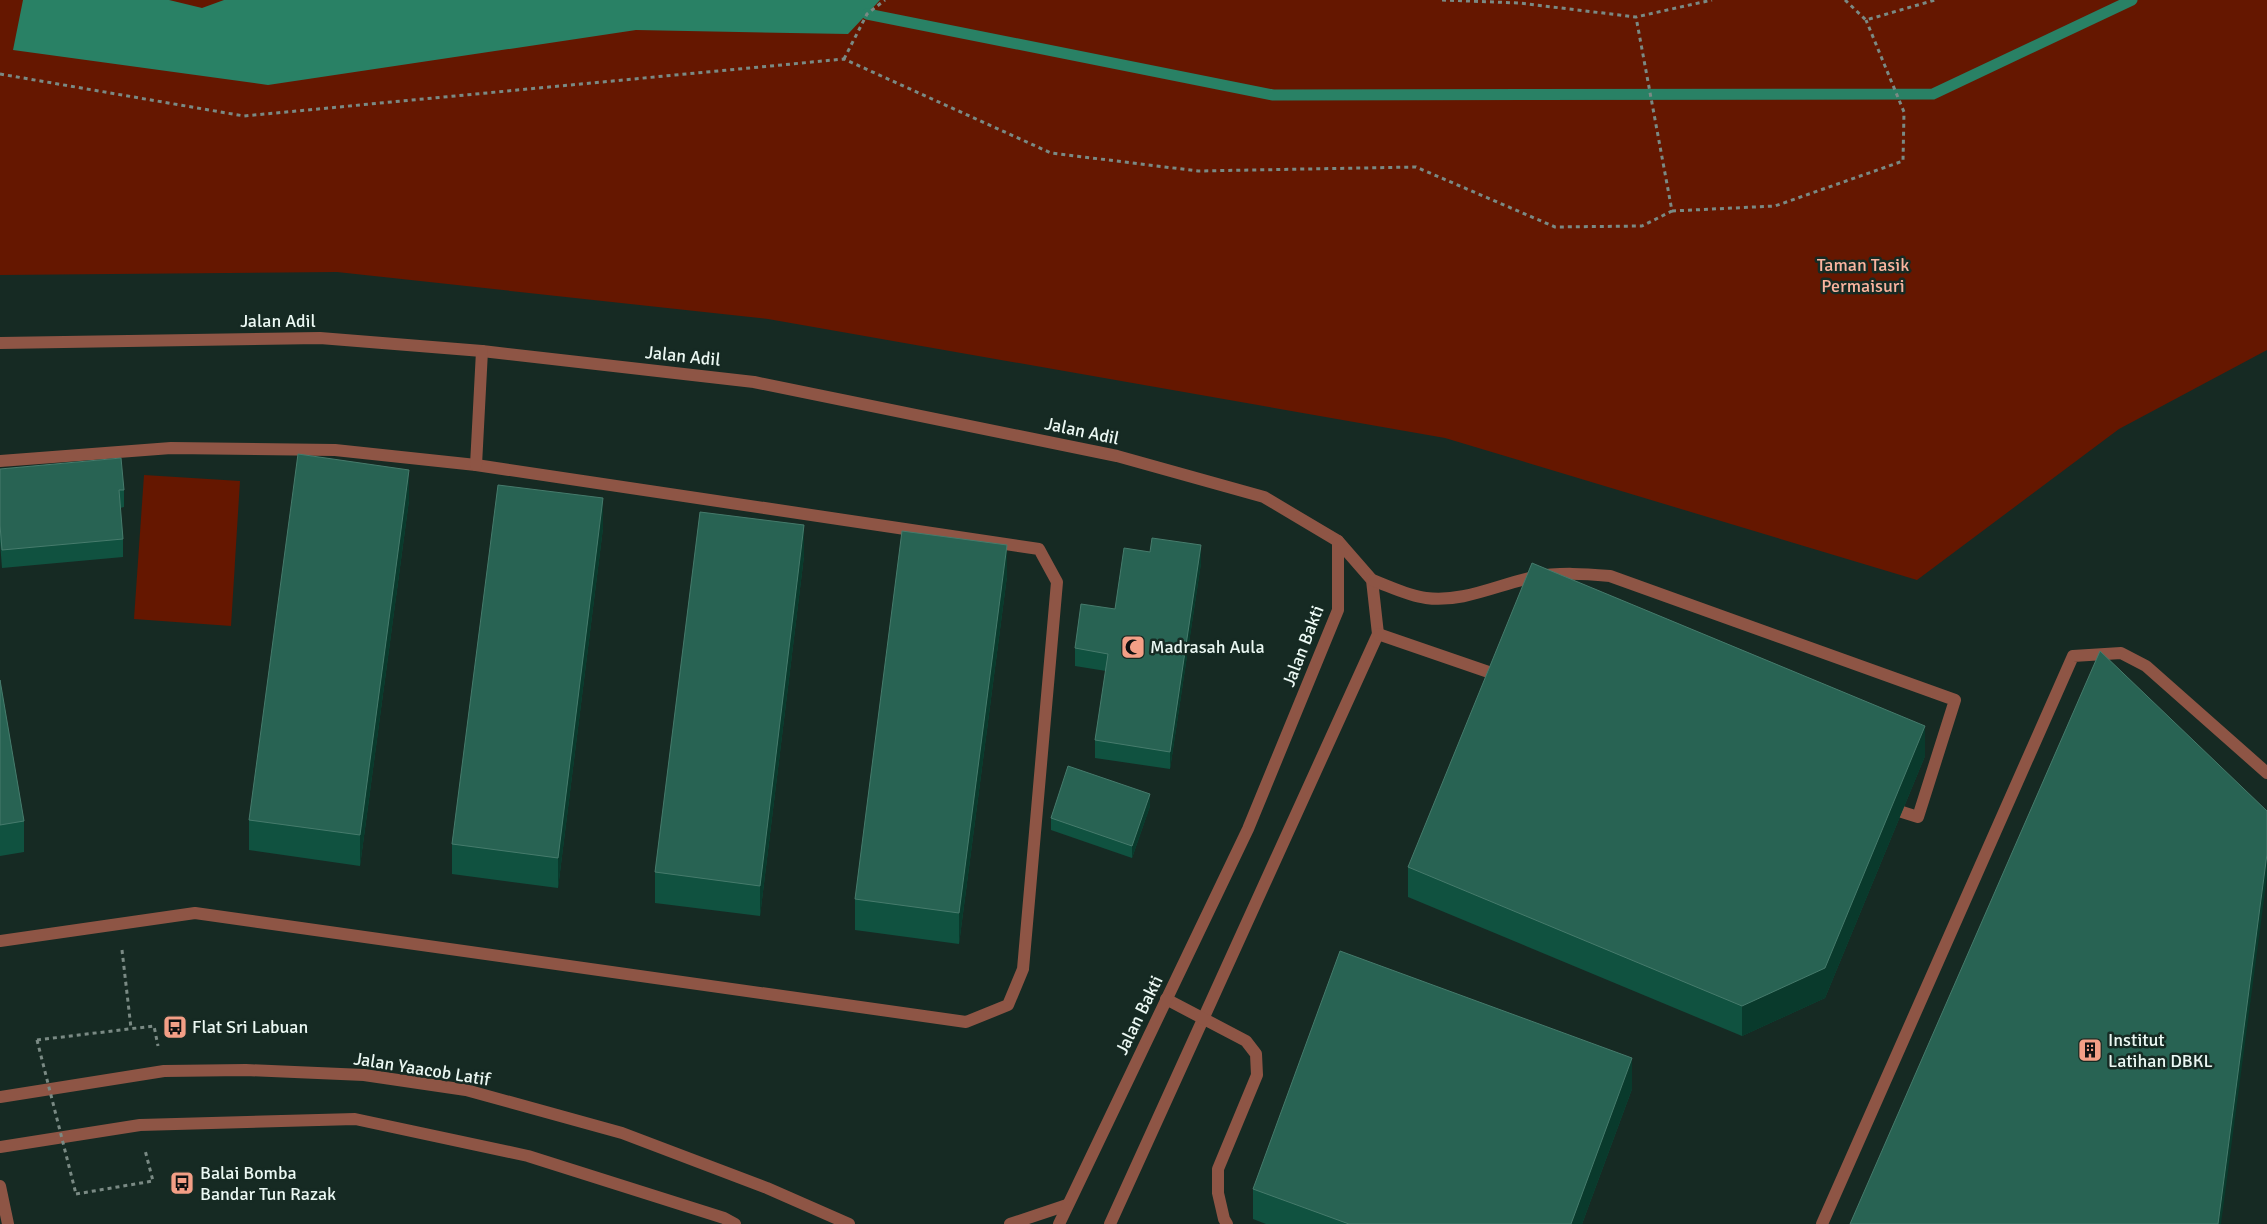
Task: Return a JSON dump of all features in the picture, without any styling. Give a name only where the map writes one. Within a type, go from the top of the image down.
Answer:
[{"type":"street","name":"Jalan Adil","points":[[0,343],[320,338],[482,352],[754,382],[1117,456],[1264,497],[1338,541]]},
{"type":"street","points":[[476,465],[482,352]]},
{"type":"street","points":[[0,461],[180,448],[336,450],[476,465],[1039,549],[1057,582],[1023,969],[1008,1005],[966,1022],[195,913],[0,941]]},
{"type":"street","points":[[1338,541],[1372,580],[1425,598],[1449,598],[1490,590],[1534,577],[1569,573],[1610,576],[1955,700],[1918,817],[1871,801]]},
{"type":"street","name":"Jalan Bakti","points":[[1058,1224],[1248,829],[1338,610],[1338,541]]},
{"type":"street","points":[[1110,1224],[1118,1218],[1204,1018],[1378,634],[1372,580]]},
{"type":"street","points":[[1378,634],[1517,682]]},
{"type":"street","points":[[1822,1224],[2073,656],[2121,653],[2146,666],[2267,773]]},
{"type":"street","points":[[1166,999],[1246,1041],[1256,1054],[1257,1075],[1218,1169],[1218,1193],[1227,1224]]},
{"type":"street","name":"Jalan Yaacob Latif","points":[[0,1097],[164,1071],[228,1070],[364,1074],[466,1090],[622,1133],[767,1188],[849,1224]]},
{"type":"street","points":[[0,1147],[140,1125],[354,1119],[528,1156],[724,1218],[735,1224]]},
{"type":"street","points":[[0,1186],[8,1224]]},
{"type":"street","points":[[1010,1224],[1067,1205]]},
{"type":"path","points":[[844,59],[867,14],[885,0]]},
{"type":"path","points":[[1442,0],[1518,2],[1636,17],[1712,0]]},
{"type":"path","points":[[0,74],[244,116],[844,59],[1050,154],[1198,171],[1416,167],[1555,227],[1642,226],[1672,211],[1775,206],[1903,161],[1904,112],[1866,20],[1845,0]]},
{"type":"path","points":[[1866,20],[1934,0]]},
{"type":"path","points":[[1636,17],[1672,211]]},
{"type":"path","points":[[119,923],[131,1028]]},
{"type":"path","points":[[140,1125],[153,1181],[76,1194],[37,1040],[154,1026]]},
{"type":"green space","name":"Taman Tasik Permaisuri","points":[[0,0],[2267,0],[2267,350],[2119,429],[1917,580],[1445,438],[768,319],[337,272],[0,275]]},
{"type":"green space","points":[[144,475],[240,481],[231,626],[134,619]]},
{"type":"shaded area","points":[[23,0],[169,0],[202,8],[224,0],[880,0],[848,34],[636,30],[268,85],[13,50]]},
{"type":"building","points":[[298,454],[409,470],[360,835],[249,820]]},
{"type":"building","points":[[121,458],[124,490],[119,490],[123,539],[2,550],[0,469]]},
{"type":"building","points":[[498,485],[603,498],[558,858],[452,844]]},
{"type":"building","points":[[700,512],[804,525],[760,886],[655,872]]},
{"type":"building","points":[[902,531],[1007,545],[959,913],[855,899]]},
{"type":"building","name":"Madrasah Aula","points":[[1152,538],[1201,545],[1170,752],[1095,740],[1108,654],[1075,648],[1081,604],[1115,609],[1124,548],[1150,552]]},
{"type":"building","points":[[1532,563],[1925,726],[1825,968],[1742,1006],[1408,867]]},
{"type":"building","name":"Institut Latihan DBKL","points":[[2100,651],[2267,811],[2267,854],[2218,1224],[1850,1224]]},
{"type":"building","points":[[0,680],[24,821],[0,825]]},
{"type":"building","points":[[1068,766],[1150,794],[1132,846],[1051,818]]},
{"type":"building","points":[[1340,951],[1632,1058],[1571,1224],[1349,1224],[1253,1189]]},
{"type":"waterway","points":[[867,14],[1273,95],[1933,94],[2132,0]]},
{"type":"place","name":"Madrasah Aula","points":[[1133,647]]},
{"type":"place","name":"Flat Sri Labuan","points":[[175,1027]]},
{"type":"place","name":"Institut Latihan DBKL","points":[[2090,1050]]},
{"type":"place","name":"Balai Bomba Bandar Tun Razak","points":[[182,1183]]}]
